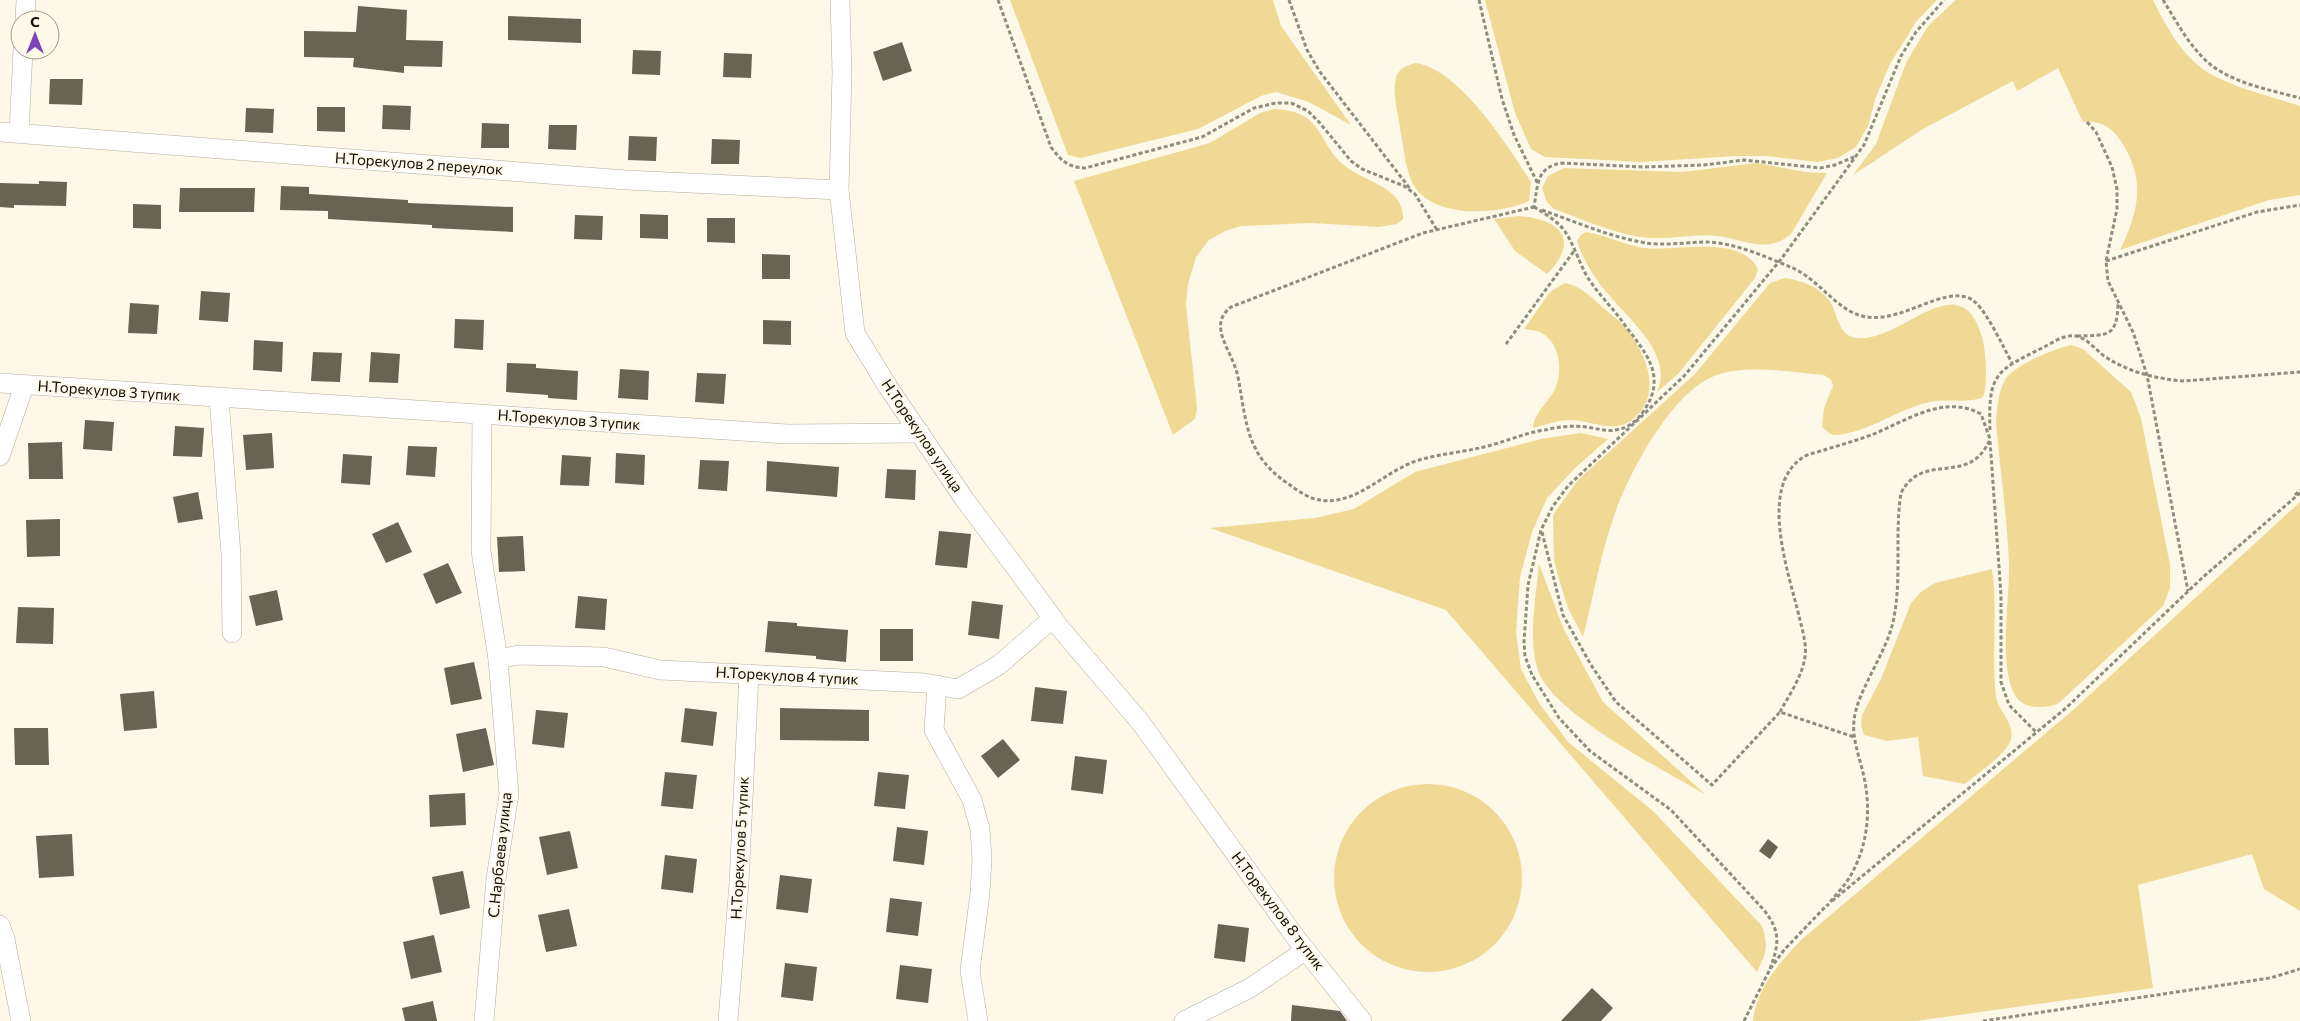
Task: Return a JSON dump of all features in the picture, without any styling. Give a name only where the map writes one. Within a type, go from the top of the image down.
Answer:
[{"type":"street","name":"Н.Торекулов улица","points":[[840,0],[842,73],[838,190],[855,333],[888,387],[965,500],[1053,618],[1141,723],[1196,800]]},
{"type":"street","points":[[19,133],[23,60]]},
{"type":"street","name":"Н.Торекулов 2 переулок","points":[[0,132],[626,180],[838,190]]},
{"type":"street","name":"Н.Торекулов 3 тупик","points":[[0,383],[787,434],[920,434]]},
{"type":"street","points":[[0,456],[24,386]]},
{"type":"street","points":[[219,398],[231,554],[232,633]]},
{"type":"street","name":"С.Нарбаева улица","points":[[482,415],[481,551],[498,659],[509,794],[496,879],[484,1021]]},
{"type":"street","name":"Н.Торекулов 4 тупик","points":[[498,659],[519,655],[604,658],[660,670],[937,685],[958,689],[999,665],[1053,618]]},
{"type":"street","name":"Н.Торекулов 5 тупик","points":[[728,1021],[739,883],[749,674]]},
{"type":"street","points":[[937,685],[934,730],[972,800],[980,829],[982,859],[980,893],[970,971],[978,1021]]},
{"type":"street","name":"Н.Торекулов 8 тупик","points":[[1196,800],[1306,950],[1362,1021]]},
{"type":"street","points":[[0,925],[5,939],[21,1021]]},
{"type":"street","points":[[1184,1021],[1250,988],[1306,950]]},
{"type":"path","points":[[998,0],[1051,147],[1063,162],[1073,167],[1085,168],[1202,136],[1254,108],[1276,103],[1291,103],[1308,111],[1351,161],[1362,169],[1404,186],[1415,194]]},
{"type":"path","points":[[1289,0],[1307,50],[1320,72],[1415,194],[1437,230]]},
{"type":"path","points":[[1479,0],[1502,99],[1514,135],[1538,185]]},
{"type":"path","points":[[1744,1021],[1770,969],[1776,951],[1778,939],[1774,924],[1671,810],[1590,751],[1559,718],[1532,675],[1525,656],[1524,642],[1528,585],[1541,530],[1553,506],[1568,486],[1697,361],[1778,263],[1856,156],[1874,126],[1901,56],[1916,32],[1944,0]]},
{"type":"path","points":[[2163,0],[2187,38],[2210,64],[2238,80],[2300,98]]},
{"type":"path","points":[[2087,122],[2096,132],[2112,167],[2117,189],[2117,209],[2106,261],[2108,281],[2133,332],[2147,375],[2188,592]]},
{"type":"path","points":[[1534,207],[1538,185],[1544,169],[1551,164],[1644,167],[1704,165],[1744,160],[1820,168],[1835,165],[1856,156]]},
{"type":"path","points":[[2106,261],[2257,212],[2300,205]]},
{"type":"path","points":[[1534,207],[1550,217],[1564,230],[1601,297],[1624,323],[1653,367],[1654,382],[1651,399],[1636,422],[1615,430],[1565,427],[1542,430],[1486,447],[1419,460],[1396,469],[1356,495],[1336,500],[1319,500],[1297,490],[1274,475],[1255,452],[1248,434],[1237,369],[1221,333],[1219,322],[1223,313],[1231,306],[1437,230],[1534,207],[1617,236],[1640,241],[1667,244],[1723,244],[1778,263],[1808,276],[1849,313],[1867,317],[1884,318],[1911,311],[1944,297],[1960,295],[1971,298],[1981,308],[2012,363]]},
{"type":"path","points":[[1506,344],[1574,251]]},
{"type":"path","points":[[2036,732],[2009,704],[2001,682],[2001,595],[1990,439],[1989,405],[1992,387],[2002,370],[2012,363],[2064,337],[2099,335],[2111,331],[2116,325],[2118,303]]},
{"type":"path","points":[[2074,336],[2084,339],[2103,355],[2122,367],[2166,380],[2184,381],[2300,372]]},
{"type":"path","points":[[1541,530],[1563,615],[1591,665],[1616,702],[1712,785],[1780,712],[1800,675],[1805,656],[1803,635],[1786,568],[1779,512],[1781,490],[1791,468],[1804,457],[1871,436],[1924,411],[1958,405],[1981,414],[1986,423],[1990,439],[1985,451],[1978,458],[1964,466],[1917,474],[1907,481],[1901,493],[1896,601],[1892,625],[1884,652],[1857,706],[1854,720],[1854,737],[1868,800],[1867,824],[1862,850],[1852,874],[1827,906]]},
{"type":"path","points":[[1770,969],[1802,928],[2066,708],[2188,592],[2300,491]]},
{"type":"path","points":[[1780,712],[1854,737]]},
{"type":"path","points":[[1983,1021],[2270,978],[2300,969]]},
{"type":"shaded area","points":[[1010,0],[1273,0],[1281,26],[1351,125],[1309,102],[1276,92],[1261,96],[1198,129],[1081,158],[1068,155]]},
{"type":"shaded area","points":[[1485,0],[1937,0],[1916,22],[1890,64],[1876,97],[1868,126],[1856,147],[1838,158],[1818,162],[1766,156],[1735,156],[1642,162],[1545,157],[1531,149],[1515,113]]},
{"type":"shaded area","points":[[1956,0],[2153,0],[2176,41],[2200,67],[2231,84],[2300,106],[2300,195],[2269,200],[2120,250],[2132,222],[2135,208],[2137,182],[2134,169],[2121,141],[2110,128],[2100,123],[2083,122],[2058,68],[2017,91],[2013,81],[1923,129],[1853,175],[1876,144],[1906,63],[1928,26]]},
{"type":"shaded area","points":[[1416,63],[1433,69],[1449,79],[1466,94],[1496,130],[1531,182],[1529,201],[1500,210],[1464,211],[1447,208],[1432,202],[1419,193],[1411,180],[1407,168],[1395,96],[1396,78],[1399,72],[1406,66]]},
{"type":"shaded area","points":[[1274,109],[1291,111],[1307,118],[1317,128],[1339,161],[1353,172],[1382,187],[1398,200],[1402,208],[1403,219],[1397,224],[1379,227],[1312,223],[1241,226],[1225,231],[1209,240],[1196,257],[1188,284],[1186,305],[1197,408],[1195,419],[1173,435],[1074,181],[1210,143],[1260,113]]},
{"type":"shaded area","points":[[1757,163],[1805,172],[1827,173],[1791,234],[1774,243],[1756,244],[1709,235],[1651,238],[1630,235],[1554,209],[1547,202],[1542,188],[1548,176],[1564,168],[1682,172]]},
{"type":"shaded area","points":[[1519,216],[1545,222],[1555,227],[1561,233],[1564,241],[1563,251],[1547,274],[1515,251],[1494,219]]},
{"type":"shaded area","points":[[1586,232],[1638,247],[1704,247],[1736,251],[1749,258],[1758,269],[1755,278],[1678,374],[1657,392],[1661,378],[1654,350],[1635,323],[1613,300],[1588,266],[1577,241]]},
{"type":"shaded area","points":[[1785,278],[1804,283],[1822,293],[1831,303],[1842,329],[1850,336],[1856,338],[1873,337],[1892,330],[1928,311],[1944,306],[1959,306],[1972,315],[1982,337],[1986,367],[1986,384],[1983,397],[1971,400],[1930,402],[1917,405],[1857,431],[1832,435],[1822,427],[1824,408],[1833,386],[1831,380],[1824,375],[1768,370],[1739,370],[1714,376],[1698,385],[1682,399],[1667,417],[1640,459],[1629,481],[1608,533],[1583,637],[1568,608],[1554,560],[1553,515],[1577,481],[1695,374],[1770,283]]},
{"type":"shaded area","points":[[1565,283],[1584,291],[1618,320],[1629,332],[1643,357],[1650,383],[1648,396],[1643,408],[1626,424],[1602,426],[1565,420],[1533,428],[1536,418],[1557,384],[1559,360],[1554,345],[1549,339],[1534,330],[1524,329],[1550,292]]},
{"type":"shaded area","points":[[2071,345],[2083,349],[2131,392],[2141,418],[2170,565],[2170,588],[2163,606],[2059,703],[2035,707],[2023,703],[2015,695],[2010,683],[2007,667],[2006,631],[2009,563],[1996,422],[1997,411],[2001,390],[2010,374],[2035,358]]},
{"type":"shaded area","points":[[1581,433],[1608,439],[1575,468],[1547,498],[1532,532],[1520,577],[1516,632],[1521,669],[1539,703],[1568,742],[1653,811],[1762,926],[1766,950],[1757,972],[1446,610],[1210,528],[1315,518],[1354,509],[1415,472],[1541,439]]},
{"type":"shaded area","points":[[2300,502],[2300,911],[2264,889],[2252,854],[2138,885],[2153,988],[1916,1021],[1753,1021],[1755,1009],[1764,987],[1777,967],[1801,940],[2072,711]]},
{"type":"shaded area","points":[[1539,564],[1564,630],[1603,702],[1706,795],[1614,741],[1567,707],[1550,690],[1539,673],[1535,661],[1533,620]]},
{"type":"shaded area","points":[[1992,569],[1996,696],[2011,728],[2012,733],[2009,745],[1998,757],[1965,784],[1923,776],[1918,737],[1887,741],[1864,735],[1861,726],[1862,715],[1881,679],[1911,603],[1921,592],[1935,583]]},
{"type":"shaded area","points":[[1419,784],[1437,784],[1464,791],[1495,811],[1515,842],[1522,869],[1522,887],[1515,914],[1495,945],[1464,965],[1437,972],[1419,972],[1401,968],[1384,961],[1368,951],[1355,938],[1345,922],[1338,905],[1334,887],[1334,869],[1338,851],[1345,834],[1355,818],[1368,805],[1384,795],[1401,788]]},
{"type":"building","points":[[358,6],[407,10],[406,40],[443,41],[442,67],[404,66],[404,73],[353,67],[354,58],[304,57],[304,31],[356,32]]},
{"type":"building","points":[[508,16],[581,19],[581,43],[508,40]]},
{"type":"building","points":[[902,42],[912,71],[883,81],[873,52]]},
{"type":"building","points":[[633,50],[661,51],[660,75],[632,74]]},
{"type":"building","points":[[724,53],[752,54],[751,78],[723,77]]},
{"type":"building","points":[[50,79],[83,79],[82,105],[49,104]]},
{"type":"building","points":[[383,105],[411,106],[410,130],[382,129]]},
{"type":"building","points":[[317,107],[345,107],[345,132],[317,131]]},
{"type":"building","points":[[246,108],[274,109],[273,133],[245,132]]},
{"type":"building","points":[[482,123],[509,124],[509,148],[481,148]]},
{"type":"building","points":[[549,125],[577,125],[576,150],[548,149]]},
{"type":"building","points":[[629,136],[657,137],[656,161],[628,160]]},
{"type":"building","points":[[712,139],[740,140],[739,164],[711,164]]},
{"type":"building","points":[[39,181],[67,182],[66,206],[14,205],[14,208],[0,207],[0,183],[39,184]]},
{"type":"building","points":[[281,186],[309,187],[309,194],[408,200],[408,203],[513,207],[513,232],[432,228],[432,225],[328,219],[328,211],[280,210]]},
{"type":"building","points":[[180,188],[255,188],[254,212],[179,212]]},
{"type":"building","points":[[133,204],[161,205],[161,229],[133,228]]},
{"type":"building","points":[[640,214],[668,215],[668,239],[640,238]]},
{"type":"building","points":[[575,215],[603,216],[602,240],[574,239]]},
{"type":"building","points":[[707,218],[735,218],[735,243],[707,242]]},
{"type":"building","points":[[762,254],[790,255],[790,279],[762,279]]},
{"type":"building","points":[[201,291],[230,293],[228,322],[199,320]]},
{"type":"building","points":[[130,303],[159,305],[157,334],[128,333]]},
{"type":"building","points":[[455,319],[484,320],[483,350],[454,348]]},
{"type":"building","points":[[763,320],[791,321],[791,345],[763,344]]},
{"type":"building","points":[[254,340],[283,342],[282,372],[253,370]]},
{"type":"building","points":[[313,352],[342,353],[340,382],[311,381]]},
{"type":"building","points":[[371,352],[400,354],[398,383],[369,382]]},
{"type":"building","points":[[507,363],[536,364],[536,368],[578,371],[577,400],[548,398],[548,395],[506,392]]},
{"type":"building","points":[[620,369],[649,371],[648,400],[618,398]]},
{"type":"building","points":[[697,373],[726,374],[724,404],[695,402]]},
{"type":"building","points":[[85,420],[114,422],[112,451],[83,449]]},
{"type":"building","points":[[175,426],[204,428],[202,457],[173,456]]},
{"type":"building","points":[[272,433],[274,468],[246,470],[243,435]]},
{"type":"building","points":[[62,442],[63,479],[29,479],[28,443]]},
{"type":"building","points":[[408,446],[437,447],[435,477],[406,475]]},
{"type":"building","points":[[616,453],[645,455],[644,485],[615,483]]},
{"type":"building","points":[[343,454],[372,456],[370,485],[341,483]]},
{"type":"building","points":[[562,455],[591,457],[589,486],[560,485]]},
{"type":"building","points":[[700,460],[729,461],[727,491],[698,489]]},
{"type":"building","points":[[767,461],[839,467],[837,497],[766,491]]},
{"type":"building","points":[[887,469],[916,470],[915,500],[885,498]]},
{"type":"building","points":[[198,492],[203,519],[178,523],[173,497]]},
{"type":"building","points":[[60,519],[60,556],[27,557],[26,520]]},
{"type":"building","points":[[398,522],[412,552],[386,563],[372,534]]},
{"type":"building","points":[[939,531],[971,534],[967,568],[935,565]]},
{"type":"building","points":[[523,536],[525,571],[499,572],[497,537]]},
{"type":"building","points":[[448,563],[462,593],[436,604],[423,574]]},
{"type":"building","points":[[277,590],[283,620],[256,626],[249,596]]},
{"type":"building","points":[[578,596],[607,599],[605,630],[575,628]]},
{"type":"building","points":[[972,601],[1003,605],[999,639],[968,635]]},
{"type":"building","points":[[18,607],[54,608],[53,644],[16,643]]},
{"type":"building","points":[[768,621],[797,623],[797,626],[848,630],[846,662],[816,659],[816,656],[765,652]]},
{"type":"building","points":[[880,629],[913,629],[913,661],[880,661]]},
{"type":"building","points":[[474,662],[482,699],[451,705],[444,668]]},
{"type":"building","points":[[1035,687],[1067,691],[1063,724],[1031,721]]},
{"type":"building","points":[[154,691],[157,728],[124,731],[120,694]]},
{"type":"building","points":[[685,708],[717,712],[713,746],[681,742]]},
{"type":"building","points":[[780,708],[869,710],[869,741],[780,740]]},
{"type":"building","points":[[536,710],[568,713],[564,748],[532,744]]},
{"type":"building","points":[[14,728],[48,728],[49,765],[15,765]]},
{"type":"building","points":[[486,728],[494,765],[463,772],[456,734]]},
{"type":"building","points":[[1003,739],[1020,760],[998,778],[981,756]]},
{"type":"building","points":[[1075,756],[1107,760],[1103,794],[1071,790]]},
{"type":"building","points":[[665,772],[697,775],[693,809],[661,806]]},
{"type":"building","points":[[878,772],[909,775],[905,809],[874,806]]},
{"type":"building","points":[[465,793],[466,825],[430,827],[429,795]]},
{"type":"building","points":[[897,827],[928,831],[924,865],[893,861]]},
{"type":"building","points":[[570,831],[578,868],[547,875],[539,837]]},
{"type":"building","points":[[72,834],[74,876],[39,878],[36,836]]},
{"type":"building","points":[[1768,839],[1778,847],[1770,859],[1759,851]]},
{"type":"building","points":[[665,855],[697,859],[693,893],[661,889]]},
{"type":"building","points":[[463,871],[470,908],[440,915],[432,877]]},
{"type":"building","points":[[780,875],[812,879],[808,913],[776,909]]},
{"type":"building","points":[[890,898],[922,902],[918,936],[886,932]]},
{"type":"building","points":[[569,909],[577,946],[546,952],[538,915]]},
{"type":"building","points":[[1218,924],[1249,928],[1245,962],[1214,958]]},
{"type":"building","points":[[434,935],[442,972],[411,979],[403,942]]},
{"type":"building","points":[[785,963],[817,967],[813,1001],[781,997]]},
{"type":"building","points":[[900,965],[932,969],[928,1003],[896,999]]},
{"type":"building","points":[[1592,988],[1613,1008],[1601,1021],[1561,1021]]},
{"type":"building","points":[[433,1001],[437,1021],[405,1021],[402,1008]]},
{"type":"building","points":[[1292,1005],[1340,1011],[1347,1021],[1291,1021]]}]
